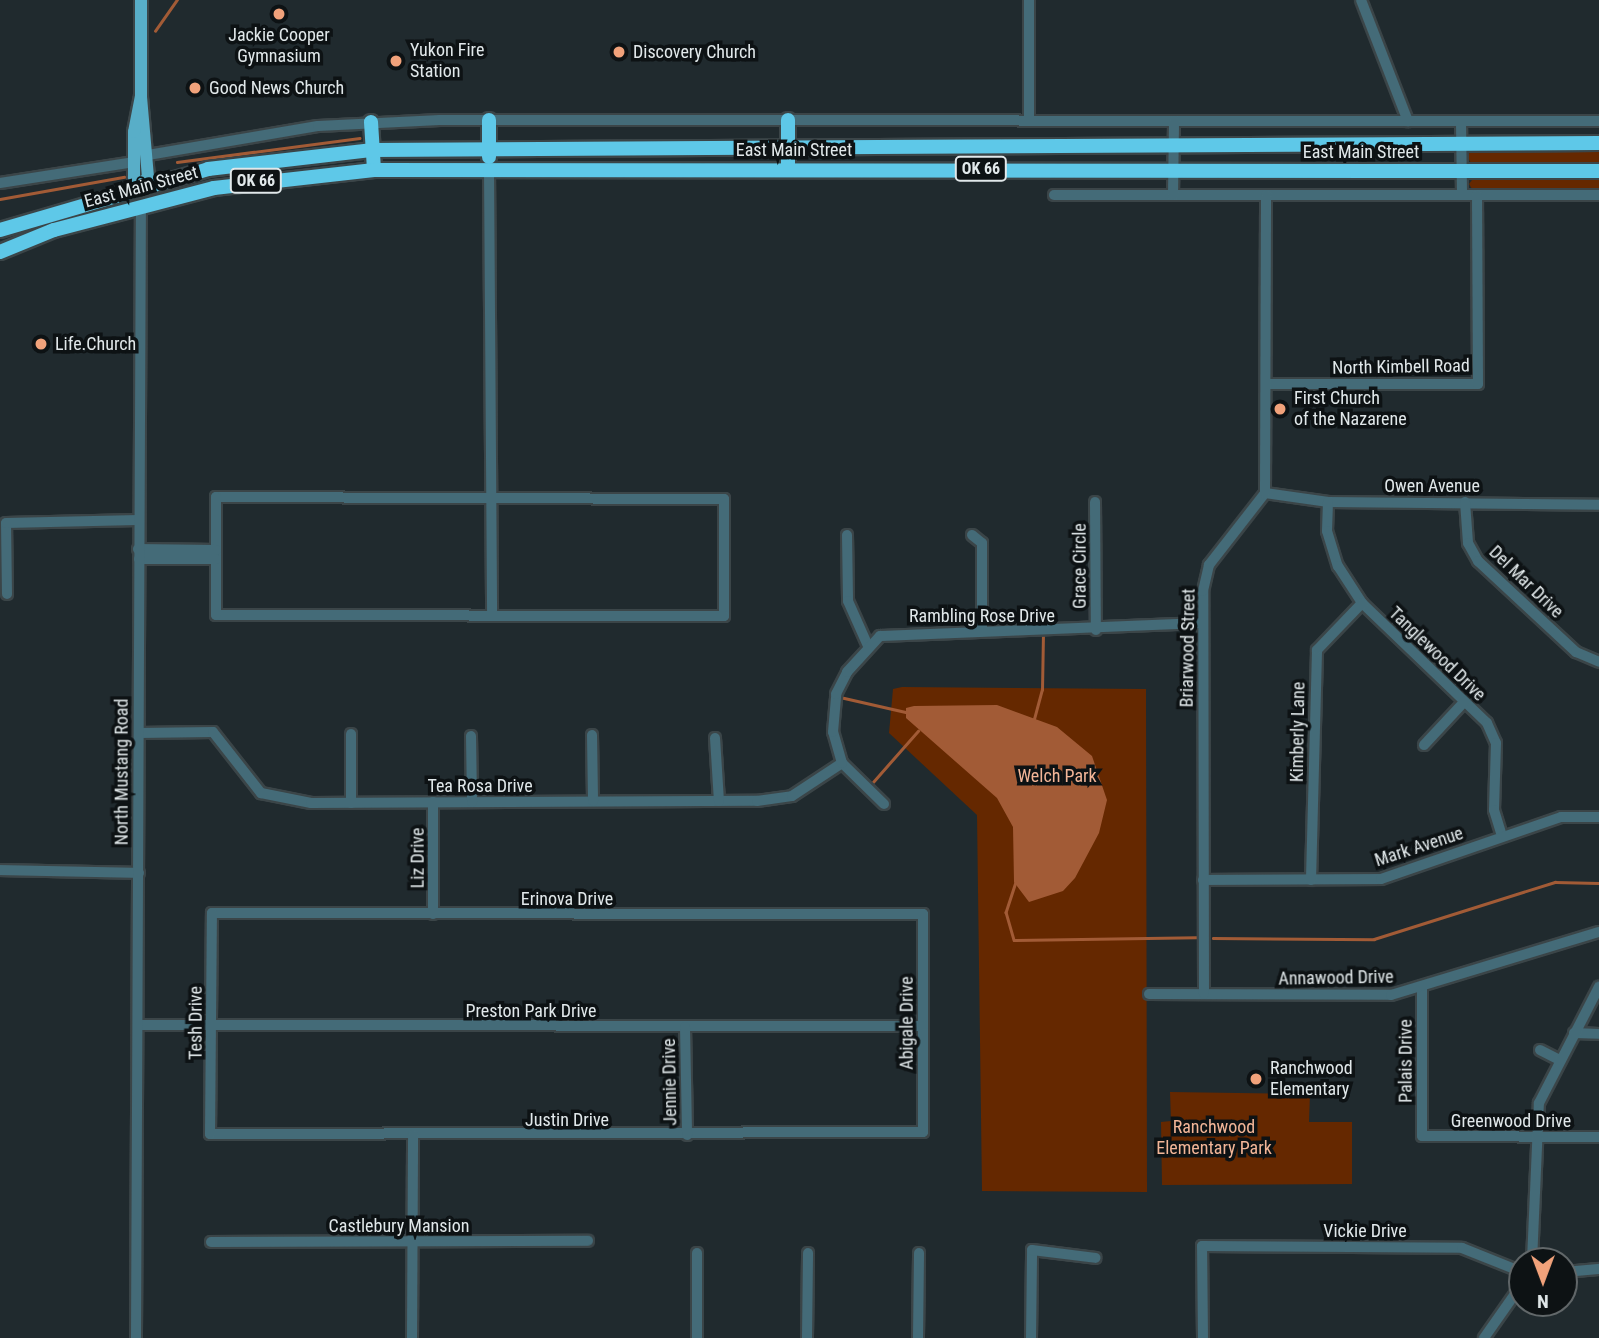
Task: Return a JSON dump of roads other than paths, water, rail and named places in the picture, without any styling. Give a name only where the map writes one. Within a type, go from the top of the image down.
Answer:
[{"type":"highway","points":[[489,120],[489,169]]},
{"type":"highway","points":[[788,120],[788,169]]},
{"type":"highway","points":[[371,122],[374,170]]},
{"type":"highway","name":"East Main Street","points":[[0,230],[140,186],[264,160],[373,150],[1599,143]]},
{"type":"highway","name":"East Main Street","points":[[0,252],[141,206],[267,179],[374,170],[1599,171]]},
{"type":"highway","points":[[140,186],[141,206]]},
{"type":"main road","points":[[140,186],[134,162],[141,97],[141,0]]},
{"type":"main road","points":[[140,186],[148,177],[141,97]]},
{"type":"street","points":[[1029,0],[1029,121]]},
{"type":"street","points":[[1361,0],[1408,121]]},
{"type":"street","points":[[1173,195],[1174,121]]},
{"type":"street","name":"East Main Street","points":[[148,155],[371,122],[1599,121]]},
{"type":"street","points":[[1461,122],[1462,195]]},
{"type":"street","points":[[0,183],[134,162]]},
{"type":"street","points":[[489,169],[492,616]]},
{"type":"street","points":[[1054,195],[1599,195]]},
{"type":"street","name":"North Kimbell Road","points":[[1265,384],[1478,384],[1478,195]]},
{"type":"street","points":[[1265,493],[1266,196]]},
{"type":"street","name":"North Mustang Road","points":[[136,1338],[141,206]]},
{"type":"street","name":"Owen Avenue","points":[[1265,493],[1328,502],[1599,505]]},
{"type":"street","name":"Briarwood Street","points":[[1204,994],[1203,624],[1209,565],[1265,493]]},
{"type":"street","points":[[216,497],[492,498],[724,499],[724,616],[216,615],[216,497]]},
{"type":"street","name":"Grace Circle","points":[[1095,502],[1096,630]]},
{"type":"street","name":"Tanglewood Drive","points":[[1328,502],[1327,531],[1338,566],[1362,603],[1486,723],[1496,743],[1494,810],[1502,836]]},
{"type":"street","name":"Del Mar Drive","points":[[1465,502],[1468,543],[1478,561],[1576,653],[1599,662]]},
{"type":"street","points":[[7,594],[6,523],[138,520]]},
{"type":"street","points":[[847,535],[848,601],[868,646],[836,694],[833,732],[842,763],[884,804]]},
{"type":"street","points":[[972,535],[982,543],[982,631]]},
{"type":"street","points":[[139,554],[216,555]]},
{"type":"street","name":"Kimberly Lane","points":[[1311,880],[1317,650],[1362,603]]},
{"type":"street","name":"Rambling Rose Drive","points":[[868,646],[894,632],[1096,630],[1203,624]]},
{"type":"street","points":[[1424,745],[1464,702]]},
{"type":"street","name":"Tea Rosa Drive","points":[[139,733],[213,732],[261,793],[351,803],[719,801],[792,796],[842,763]]},
{"type":"street","points":[[351,734],[351,803]]},
{"type":"street","points":[[592,735],[593,801]]},
{"type":"street","points":[[471,736],[472,802]]},
{"type":"street","points":[[715,738],[719,801]]},
{"type":"street","name":"Liz Drive","points":[[433,802],[433,914]]},
{"type":"street","name":"Mark Avenue","points":[[1203,880],[1381,879],[1561,817],[1599,817]]},
{"type":"street","points":[[0,870],[139,873]]},
{"type":"street","name":"Erinova Drive","points":[[212,913],[923,914]]},
{"type":"street","name":"Tesh Drive","points":[[211,1134],[212,913]]},
{"type":"street","name":"Abigale Drive","points":[[923,914],[923,1132]]},
{"type":"street","name":"Annawood Drive","points":[[1149,994],[1376,996],[1422,986],[1599,932]]},
{"type":"street","name":"Palais Drive","points":[[1422,986],[1422,1136]]},
{"type":"street","points":[[1533,1247],[1539,1103],[1599,987]]},
{"type":"street","name":"Preston Park Drive","points":[[139,1025],[923,1026]]},
{"type":"street","name":"Jennie Drive","points":[[685,1027],[687,1135]]},
{"type":"street","points":[[1574,1033],[1599,1034]]},
{"type":"street","points":[[1540,1050],[1560,1059]]},
{"type":"street","name":"Justin Drive","points":[[211,1134],[687,1135],[923,1132]]},
{"type":"street","points":[[412,1338],[413,1135]]},
{"type":"street","name":"Greenwood Drive","points":[[1422,1136],[1599,1137]]},
{"type":"street","name":"Castlebury Mansion","points":[[211,1242],[588,1241]]},
{"type":"street","name":"Vickie Drive","points":[[1203,1338],[1202,1246],[1462,1248],[1508,1266]]},
{"type":"street","points":[[1031,1338],[1032,1250],[1096,1258]]},
{"type":"street","points":[[807,1338],[808,1252]]},
{"type":"street","points":[[697,1253],[697,1338]]},
{"type":"street","points":[[918,1338],[919,1253]]},
{"type":"street","points":[[1578,1271],[1599,1269]]},
{"type":"street","points":[[1484,1338],[1508,1304]]},
{"type":"waterway","points":[[155,31],[177,0]]},
{"type":"waterway","points":[[177,162],[359,138]]},
{"type":"waterway","points":[[0,199],[124,177]]},
{"type":"waterway","points":[[1034,719],[1042,690],[1043,635]]},
{"type":"waterway","points":[[840,697],[906,712]]},
{"type":"waterway","points":[[873,782],[918,731]]},
{"type":"waterway","points":[[1016,882],[1006,912],[1014,940],[1196,937]]},
{"type":"waterway","points":[[1213,938],[1374,939],[1555,882],[1599,883]]},
{"type":"place","name":"Jackie Cooper Gymnasium","points":[[279,14]]},
{"type":"place","name":"Discovery Church","points":[[619,52]]},
{"type":"place","name":"Yukon Fire Station","points":[[396,61]]},
{"type":"place","name":"Good News Church","points":[[195,88]]},
{"type":"place","name":"Life.Church","points":[[41,344]]},
{"type":"place","name":"First Church of the Nazarene","points":[[1280,409]]},
{"type":"place","name":"Ranchwood Elementary","points":[[1256,1079]]},
{"type":"park label","name":"Welch Park","points":[[1057,776]]},
{"type":"park label","name":"Ranchwood Elementary Park","points":[[1214,1138]]}]
